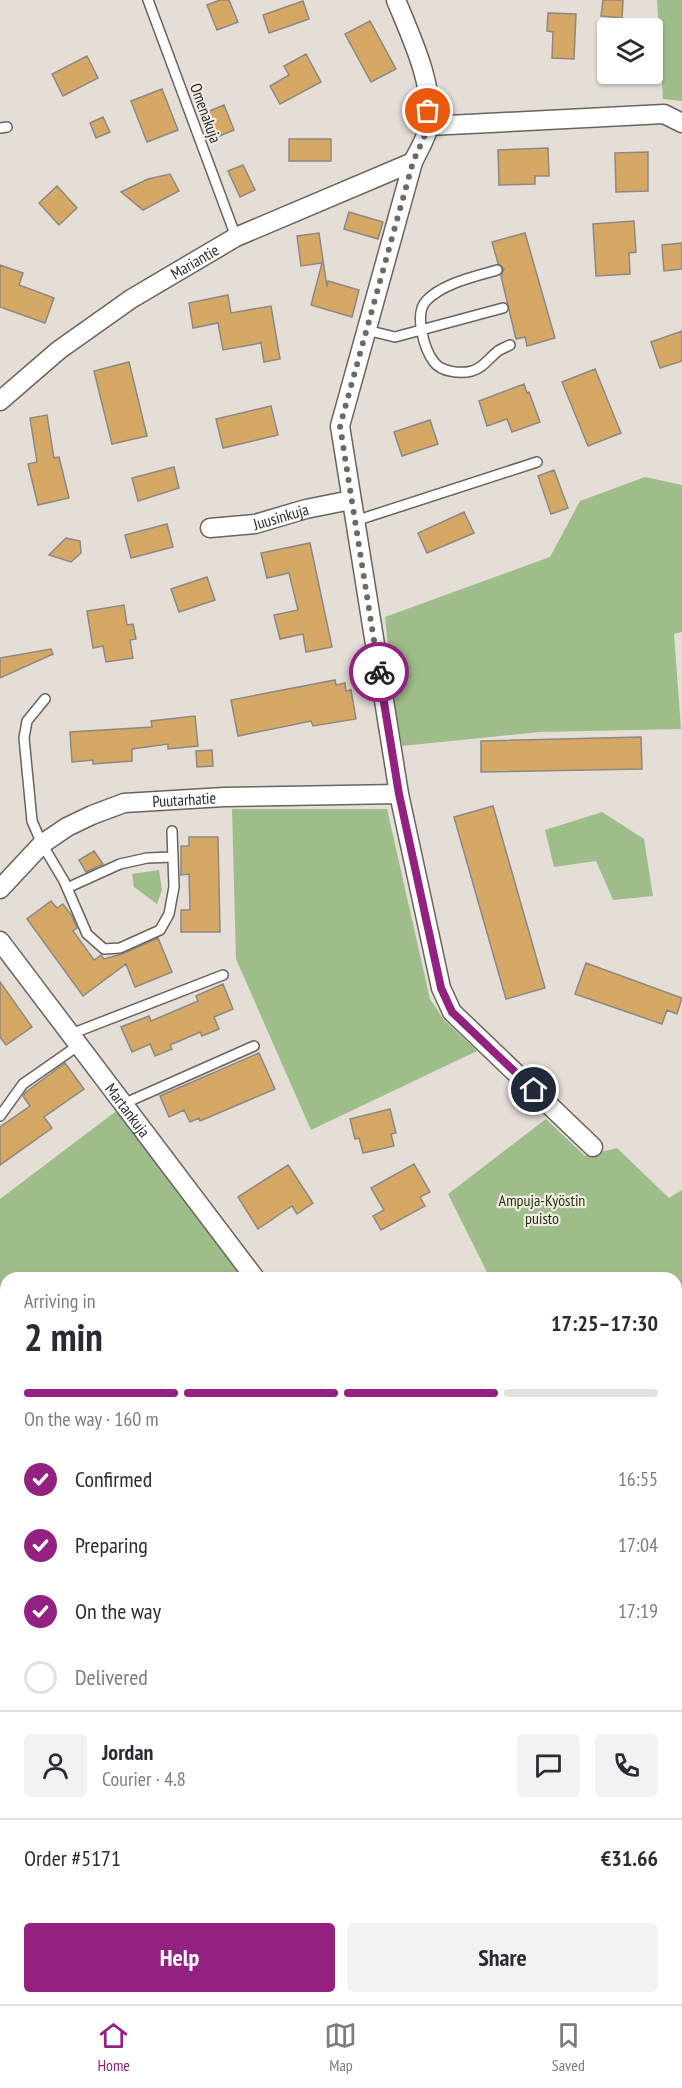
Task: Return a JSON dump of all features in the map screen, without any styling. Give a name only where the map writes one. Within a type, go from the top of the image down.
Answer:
[{"type":"street","points":[[396,0],[422,65],[429,126],[413,162],[340,426],[399,794],[441,988],[452,1012],[593,1147]]},
{"type":"street","points":[[429,126],[664,114],[682,123]]},
{"type":"street","name":"Mariantie","points":[[0,400],[59,350],[131,299],[236,237],[413,162]]},
{"type":"street","name":"Juusinkuja","points":[[210,528],[255,524],[306,509],[351,500]]},
{"type":"street","name":"Puutarhatie","points":[[0,889],[42,844],[67,827],[124,803],[224,797],[399,794]]},
{"type":"street","name":"Martankuja","points":[[0,941],[250,1272]]},
{"type":"lane","name":"Omenakuja","points":[[148,0],[236,237]]},
{"type":"lane","points":[[497,270],[437,292],[424,303],[419,319],[434,363],[447,370],[463,372],[475,370],[510,345]]},
{"type":"lane","points":[[366,330],[395,337],[503,308]]},
{"type":"lane","points":[[355,521],[537,462]]},
{"type":"lane","points":[[45,699],[27,721],[24,738],[32,820],[42,844],[67,888],[87,934],[104,949],[120,948],[160,930],[169,914],[174,887],[172,831]]},
{"type":"lane","points":[[67,888],[120,864],[147,858],[172,857]]},
{"type":"lane","points":[[0,1116],[23,1084],[75,1040],[223,975]]},
{"type":"lane","points":[[123,1104],[254,1046]]},
{"type":"green space","points":[[657,0],[682,0],[682,101],[663,99],[663,18],[658,18]]},
{"type":"green space","points":[[645,477],[682,485],[682,632],[674,634],[681,729],[540,732],[402,746],[394,701],[385,617],[550,557],[580,501]]},
{"type":"green space","points":[[232,809],[387,809],[430,999],[444,1020],[477,1051],[311,1130],[236,959]]},
{"type":"green space","points":[[602,812],[644,839],[653,896],[613,900],[596,861],[554,867],[545,830]]},
{"type":"green space","points":[[159,870],[162,890],[157,904],[134,887],[132,874]]},
{"type":"green space","points":[[119,1109],[240,1272],[0,1272],[0,1199]]},
{"type":"green space","name":"Ampuja-Kyöstin puisto","points":[[546,1119],[585,1156],[617,1148],[669,1198],[682,1190],[682,1272],[487,1272],[448,1194]]},
{"type":"building","points":[[220,0],[229,0],[238,22],[217,30],[207,5]]},
{"type":"building","points":[[603,0],[623,0],[622,18],[601,16]]},
{"type":"building","points":[[303,1],[309,19],[269,33],[263,15]]},
{"type":"building","points":[[548,13],[576,14],[574,59],[552,58],[553,32],[547,31]]},
{"type":"building","points":[[370,21],[396,69],[371,82],[345,34]]},
{"type":"building","points":[[306,54],[321,82],[280,104],[270,86],[289,75],[284,66]]},
{"type":"building","points":[[87,56],[98,78],[63,96],[52,74]]},
{"type":"building","points":[[162,89],[178,130],[147,142],[131,101]]},
{"type":"building","points":[[224,105],[234,130],[217,137],[207,112]]},
{"type":"building","points":[[103,117],[110,132],[96,138],[90,123]]},
{"type":"building","points":[[289,139],[331,139],[331,161],[289,161]]},
{"type":"building","points":[[548,148],[549,176],[535,176],[535,184],[499,185],[498,150]]},
{"type":"building","points":[[648,152],[648,191],[616,192],[615,153]]},
{"type":"building","points":[[243,165],[255,190],[240,197],[228,171]]},
{"type":"building","points":[[170,174],[179,191],[143,210],[121,192],[148,179]]},
{"type":"building","points":[[57,186],[77,208],[59,225],[39,203]]},
{"type":"building","points":[[349,212],[383,222],[378,239],[344,229]]},
{"type":"building","points":[[634,221],[636,252],[629,253],[630,274],[596,276],[593,224]]},
{"type":"building","points":[[319,233],[327,287],[328,281],[359,290],[352,317],[311,305],[322,263],[301,266],[297,236]]},
{"type":"building","points":[[525,233],[555,338],[527,346],[525,337],[516,339],[501,276],[504,269],[498,263],[492,242]]},
{"type":"building","points":[[682,243],[682,269],[664,271],[662,245]]},
{"type":"building","points":[[0,265],[23,273],[19,285],[54,298],[45,323],[0,307]]},
{"type":"building","points":[[228,295],[231,313],[271,306],[280,359],[264,362],[261,343],[223,350],[218,323],[193,328],[189,303]]},
{"type":"building","points":[[682,331],[682,361],[660,368],[651,342]]},
{"type":"building","points":[[129,362],[147,436],[112,444],[94,371]]},
{"type":"building","points":[[595,369],[621,433],[588,446],[562,382]]},
{"type":"building","points":[[524,384],[540,422],[512,432],[507,419],[487,426],[479,401]]},
{"type":"building","points":[[271,406],[278,435],[223,448],[216,419]]},
{"type":"building","points":[[47,415],[54,458],[59,457],[69,498],[38,505],[28,464],[37,462],[30,418]]},
{"type":"building","points":[[430,420],[438,444],[402,456],[394,432]]},
{"type":"building","points":[[174,467],[179,488],[138,501],[132,478]]},
{"type":"building","points":[[554,470],[568,508],[551,514],[538,476]]},
{"type":"building","points":[[464,512],[474,533],[427,553],[418,533]]},
{"type":"building","points":[[167,524],[173,547],[131,558],[125,535]]},
{"type":"building","points":[[66,538],[80,541],[81,553],[71,562],[49,555]]},
{"type":"building","points":[[310,543],[332,647],[306,652],[303,634],[280,639],[274,615],[298,610],[289,573],[267,578],[261,553]]},
{"type":"building","points":[[207,577],[215,600],[179,612],[171,589]]},
{"type":"building","points":[[124,605],[127,625],[133,624],[136,639],[130,640],[133,658],[106,662],[103,646],[93,648],[87,611]]},
{"type":"building","points":[[51,649],[53,654],[0,678],[0,658]]},
{"type":"building","points":[[335,680],[336,685],[345,683],[346,691],[351,690],[356,719],[313,726],[311,721],[238,736],[231,700]]},
{"type":"building","points":[[195,716],[198,746],[168,749],[168,744],[132,749],[132,761],[93,764],[93,760],[72,762],[70,732],[152,727],[151,721]]},
{"type":"building","points":[[641,737],[642,769],[481,772],[481,741]]},
{"type":"building","points":[[212,750],[213,766],[197,767],[196,751]]},
{"type":"building","points":[[493,806],[545,988],[506,999],[454,817]]},
{"type":"building","points":[[189,837],[218,837],[220,932],[181,932],[181,910],[190,910],[189,874],[181,875],[181,846],[189,846]]},
{"type":"building","points":[[94,851],[103,864],[86,872],[79,860]]},
{"type":"building","points":[[51,901],[57,908],[63,904],[72,916],[77,928],[73,931],[94,960],[101,955],[104,959],[122,954],[158,938],[172,972],[135,987],[126,964],[83,996],[27,919]]},
{"type":"building","points":[[586,963],[682,998],[677,1014],[667,1010],[662,1024],[575,994]]},
{"type":"building","points":[[0,982],[32,1027],[6,1045],[0,1037]]},
{"type":"building","points":[[223,984],[233,1009],[214,1017],[219,1029],[202,1036],[200,1032],[170,1045],[172,1049],[155,1056],[150,1044],[132,1052],[121,1027],[149,1016],[151,1021],[198,1001],[196,996]]},
{"type":"building","points":[[259,1053],[275,1089],[200,1121],[199,1118],[190,1122],[184,1110],[169,1117],[160,1096]]},
{"type":"building","points":[[65,1063],[84,1089],[44,1117],[52,1128],[0,1165],[0,1127],[30,1106],[23,1096],[26,1092]]},
{"type":"building","points":[[390,1109],[396,1133],[391,1134],[394,1146],[363,1153],[359,1138],[355,1139],[350,1119]]},
{"type":"building","points":[[414,1164],[430,1192],[420,1197],[425,1206],[381,1230],[373,1216],[384,1210],[371,1188]]},
{"type":"building","points":[[288,1165],[313,1203],[297,1214],[292,1206],[258,1229],[238,1197]]},
{"type":"way so far","points":[[379,672],[340,426],[413,162],[429,126],[428,111]]},
{"type":"route","points":[[379,672],[399,794],[441,988],[452,1012],[534,1090]]}]
